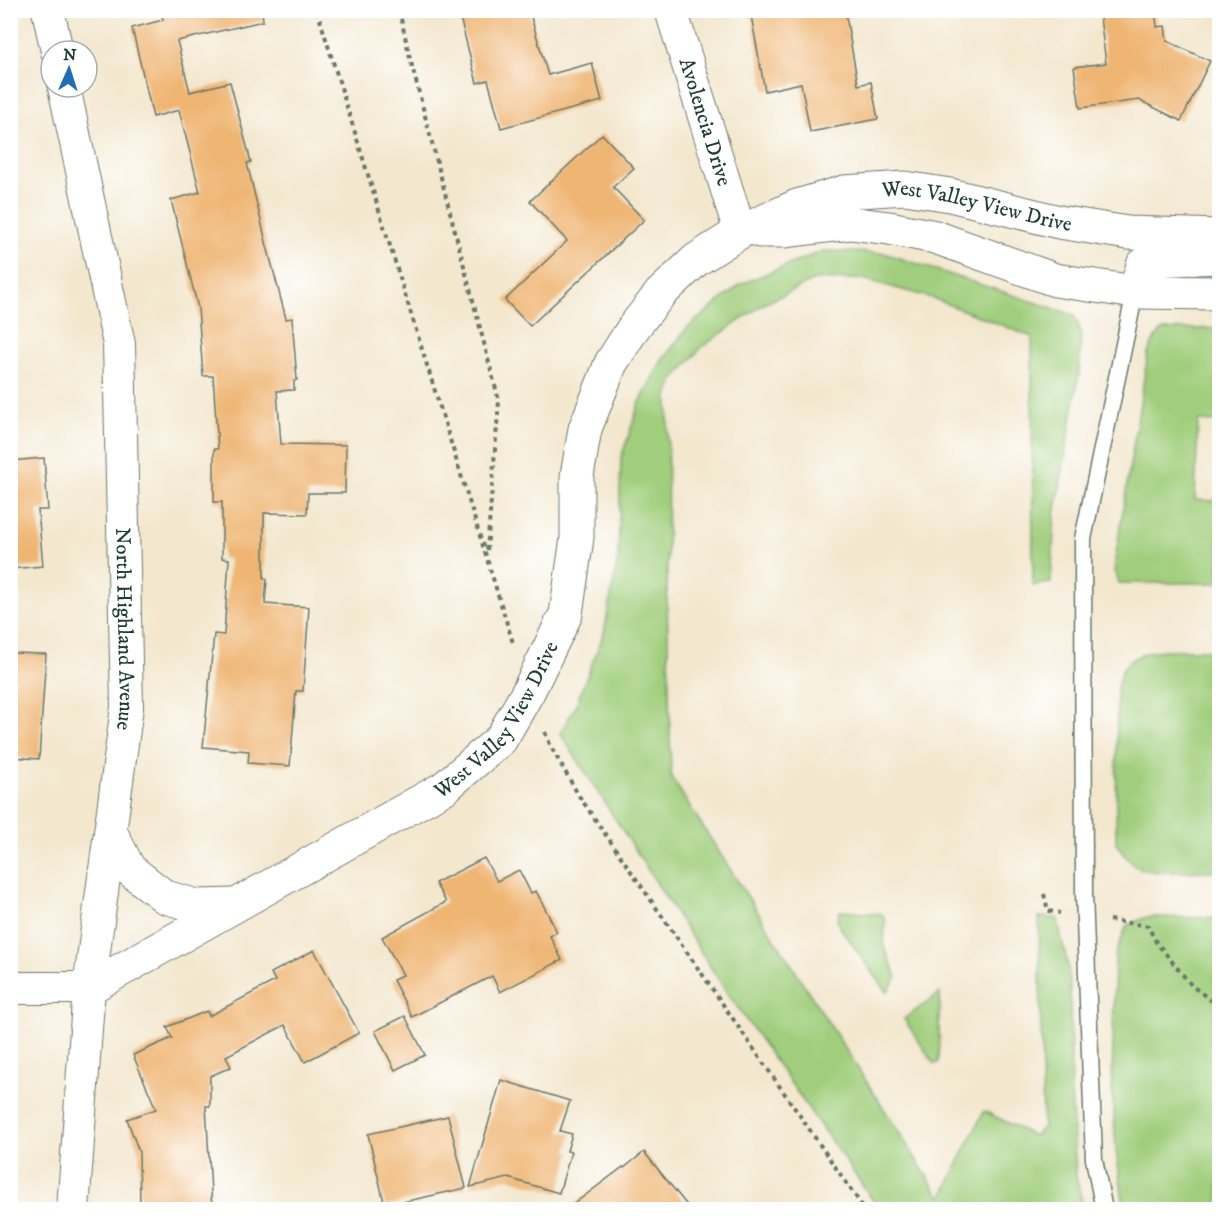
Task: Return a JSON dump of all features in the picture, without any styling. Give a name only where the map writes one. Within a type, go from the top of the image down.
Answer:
[{"type":"street","points":[[48,10],[54,39]]},
{"type":"street","name":"Avolencia Drive","points":[[671,10],[740,232]]},
{"type":"street","name":"North Highland Avenue","points":[[67,99],[119,344],[128,707],[89,988],[72,1209]]},
{"type":"street","name":"West Valley View Drive","points":[[10,988],[89,988],[444,788],[501,739],[528,692],[566,614],[577,538],[577,476],[585,429],[610,363],[660,294],[696,260],[740,232],[797,206],[844,192],[905,188],[950,195],[1059,222],[1128,233],[1220,236]]},
{"type":"street","name":"West Valley View Drive","points":[[740,232],[783,231],[850,223],[935,237],[1055,280],[1135,292],[1220,293]]},
{"type":"street","points":[[1135,292],[1143,265],[1151,260],[1220,257]]},
{"type":"street","points":[[111,833],[129,869],[165,897],[197,906],[237,905]]},
{"type":"lane","points":[[1104,1209],[1094,1159],[1085,917],[1083,538],[1135,292]]},
{"type":"path","points":[[399,10],[499,401],[486,554]]},
{"type":"path","points":[[1044,894],[1048,911],[1148,926],[1156,942],[1192,986],[1220,1007]]},
{"type":"green space","points":[[823,251],[884,253],[1074,315],[1081,332],[1079,373],[1055,516],[1051,583],[1033,585],[1032,337],[932,298],[863,279],[814,280],[764,304],[702,347],[674,379],[668,397],[667,592],[671,777],[941,1198],[984,1111],[1034,1136],[1043,1127],[1039,917],[1057,918],[1070,985],[1071,1090],[1076,1176],[1084,1209],[879,1209],[726,991],[560,733],[574,709],[604,633],[618,559],[621,458],[639,404],[661,362],[687,328],[741,284]]},
{"type":"green space","points":[[1219,328],[1219,422],[1198,421],[1195,500],[1219,501],[1219,583],[1119,583],[1115,572],[1115,560],[1148,353],[1155,338],[1163,330]]},
{"type":"green space","points":[[1161,650],[1207,650],[1219,655],[1219,867],[1212,871],[1183,872],[1142,869],[1130,861],[1116,843],[1117,687],[1120,675],[1130,661],[1139,655]]},
{"type":"green space","points":[[840,911],[882,914],[885,919],[884,947],[897,977],[887,992],[841,929],[837,919]]},
{"type":"green space","points":[[1147,917],[1215,918],[1219,920],[1219,1209],[1127,1209],[1123,1199],[1116,1150],[1112,1086],[1115,955],[1127,925]]},
{"type":"green space","points":[[940,993],[939,1056],[938,1063],[934,1064],[904,1019]]},
{"type":"building","points":[[161,10],[262,10],[263,21],[177,41],[190,92],[230,82],[251,162],[247,163],[286,319],[292,318],[297,380],[294,381],[294,390],[277,391],[281,444],[346,445],[345,493],[308,493],[307,514],[264,513],[264,579],[267,579],[265,604],[309,607],[303,691],[296,691],[290,766],[248,763],[249,751],[203,747],[214,634],[224,635],[229,559],[222,558],[222,502],[214,502],[214,449],[218,449],[213,376],[203,376],[198,308],[171,200],[200,192],[179,110],[153,117],[132,28],[163,20]]},
{"type":"building","points":[[458,10],[529,10],[548,75],[592,63],[602,101],[501,128],[488,80],[477,83]]},
{"type":"building","points":[[750,10],[845,10],[858,85],[871,82],[878,119],[810,132],[801,83],[765,91]]},
{"type":"building","points":[[1099,10],[1155,10],[1157,27],[1165,26],[1167,41],[1210,61],[1181,121],[1139,100],[1080,108],[1074,67],[1106,63]]},
{"type":"building","points":[[602,134],[634,168],[613,187],[644,220],[530,326],[505,300],[567,241],[530,201]]},
{"type":"building","points":[[44,458],[48,510],[38,510],[43,566],[10,569],[10,461]]},
{"type":"building","points":[[10,653],[46,654],[39,759],[10,757]]},
{"type":"building","points":[[484,858],[497,881],[519,870],[531,893],[536,891],[557,932],[550,936],[562,960],[500,992],[492,976],[412,1017],[393,980],[403,975],[382,937],[446,902],[435,883]]},
{"type":"building","points":[[314,950],[359,1033],[305,1062],[285,1025],[226,1056],[231,1067],[210,1076],[210,1106],[206,1106],[212,1209],[140,1209],[139,1152],[127,1119],[156,1109],[133,1055],[172,1038],[167,1027],[207,1011],[209,1016],[275,981],[271,973]]},
{"type":"building","points":[[405,1016],[425,1055],[395,1070],[375,1031]]},
{"type":"building","points":[[501,1080],[570,1101],[560,1131],[572,1134],[567,1151],[571,1152],[559,1193],[508,1178],[470,1187]]},
{"type":"building","points":[[448,1116],[466,1188],[385,1206],[368,1134]]},
{"type":"building","points":[[644,1152],[690,1209],[567,1209],[624,1168]]}]
